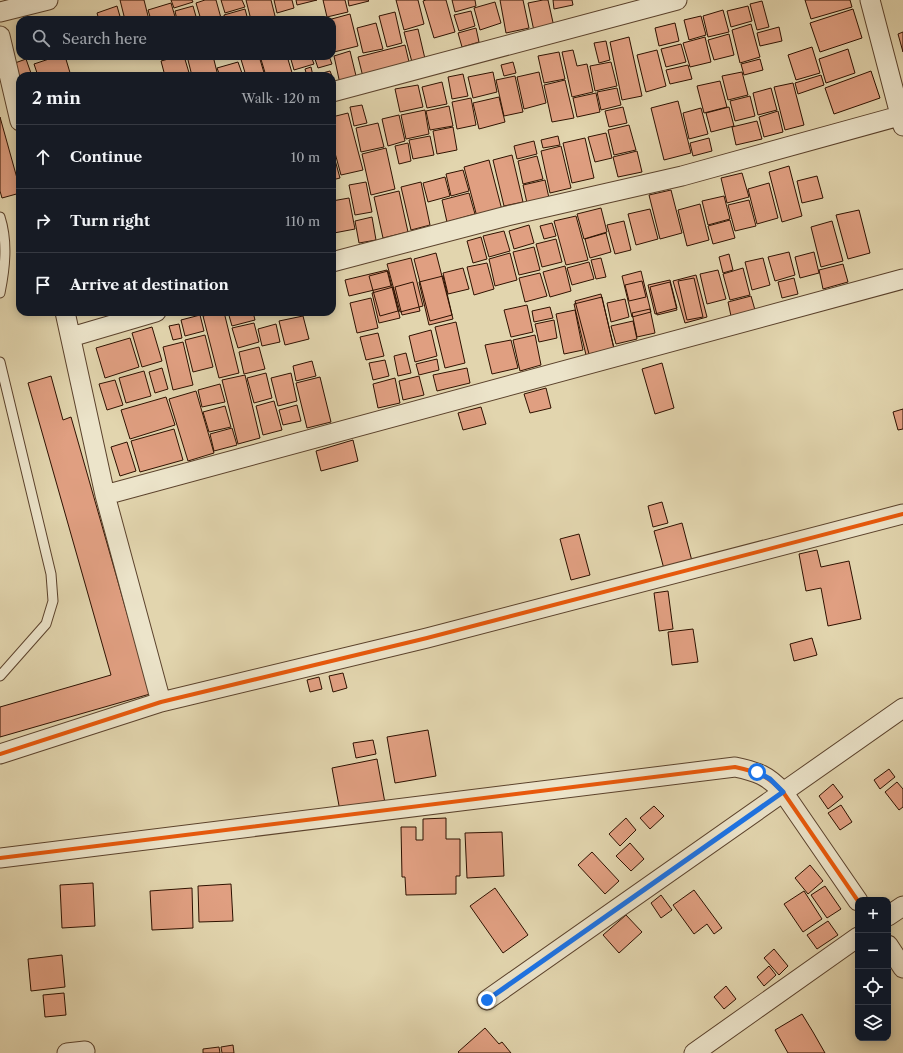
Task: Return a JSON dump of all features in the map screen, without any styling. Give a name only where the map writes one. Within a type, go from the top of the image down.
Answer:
[{"type":"street","points":[[0,12],[48,0]]},
{"type":"street","points":[[336,91],[677,0]]},
{"type":"street","points":[[336,261],[507,216],[682,176],[902,119],[870,0]]},
{"type":"street","points":[[0,36],[16,104]]},
{"type":"street","points":[[105,495],[903,279]]},
{"type":"street","points":[[66,316],[105,495],[162,702]]},
{"type":"street","points":[[71,337],[142,316]]},
{"type":"street","points":[[0,754],[162,702],[427,638],[903,514]]},
{"type":"street","points":[[487,1000],[903,708]]},
{"type":"street","points":[[0,858],[735,767],[757,772],[770,779],[783,792],[855,897]]},
{"type":"street","points":[[891,914],[903,906]]},
{"type":"street","points":[[694,1053],[855,939]]},
{"type":"street","points":[[891,950],[903,968]]},
{"type":"lane","points":[[0,217],[4,230],[5,257],[0,293]]},
{"type":"lane","points":[[0,362],[51,574],[53,602],[46,624],[0,676]]},
{"type":"building","points":[[120,0],[144,0],[148,16],[124,16]]},
{"type":"building","points":[[171,0],[192,0],[193,2],[174,8]]},
{"type":"building","points":[[205,0],[216,0],[220,16],[200,16],[196,3]]},
{"type":"building","points":[[221,0],[242,0],[245,7],[225,13]]},
{"type":"building","points":[[246,0],[271,0],[275,16],[250,16]]},
{"type":"building","points":[[274,0],[292,0],[294,8],[277,13]]},
{"type":"building","points":[[296,0],[317,0],[297,5]]},
{"type":"building","points":[[323,0],[345,0],[348,12],[327,16]]},
{"type":"building","points":[[348,0],[368,0],[369,1],[349,6]]},
{"type":"building","points":[[396,0],[418,0],[424,24],[404,30]]},
{"type":"building","points":[[446,0],[455,32],[434,38],[423,1]]},
{"type":"building","points":[[452,0],[475,0],[476,6],[455,12]]},
{"type":"building","points":[[500,0],[523,0],[529,28],[506,33]]},
{"type":"building","points":[[548,0],[554,27],[534,31],[528,3]]},
{"type":"building","points":[[553,0],[572,0],[573,5],[554,9]]},
{"type":"building","points":[[805,0],[850,0],[852,7],[811,19]]},
{"type":"building","points":[[762,1],[769,27],[757,30],[750,4]]},
{"type":"building","points":[[495,2],[501,23],[480,30],[474,8]]},
{"type":"building","points":[[171,3],[175,16],[150,16],[148,10]]},
{"type":"building","points":[[117,6],[120,16],[98,16],[97,13]]},
{"type":"building","points":[[193,6],[196,16],[176,16],[175,11]]},
{"type":"building","points":[[748,6],[752,21],[731,27],[727,11]]},
{"type":"building","points":[[245,9],[247,16],[224,16]]},
{"type":"building","points":[[853,9],[862,38],[820,52],[810,23]]},
{"type":"building","points":[[723,10],[729,32],[708,37],[703,16]]},
{"type":"building","points":[[471,11],[475,26],[459,31],[454,15]]},
{"type":"building","points":[[395,12],[402,43],[387,47],[379,16]]},
{"type":"building","points":[[350,14],[358,46],[336,52],[336,18]]},
{"type":"building","points":[[701,16],[706,35],[689,40],[684,20]]},
{"type":"building","points":[[376,23],[383,49],[363,53],[357,28]]},
{"type":"building","points":[[675,23],[679,41],[659,46],[655,28]]},
{"type":"building","points":[[751,24],[760,57],[740,63],[732,30]]},
{"type":"building","points":[[779,27],[782,41],[760,46],[757,33]]},
{"type":"building","points":[[476,28],[479,42],[462,47],[458,33]]},
{"type":"building","points":[[418,29],[426,63],[413,66],[404,32]]},
{"type":"building","points":[[903,32],[903,52],[898,34]]},
{"type":"building","points":[[729,34],[734,55],[714,60],[708,40]]},
{"type":"building","points":[[629,37],[642,96],[622,100],[610,42]]},
{"type":"building","points":[[705,37],[711,62],[690,67],[683,43]]},
{"type":"building","points":[[606,41],[610,60],[599,63],[594,43]]},
{"type":"building","points":[[681,44],[686,62],[666,67],[661,49]]},
{"type":"building","points":[[405,45],[410,66],[363,77],[358,57]]},
{"type":"building","points":[[812,47],[820,73],[796,80],[788,55]]},
{"type":"building","points":[[848,49],[855,73],[826,83],[819,59]]},
{"type":"building","points":[[573,50],[577,66],[587,64],[593,92],[572,97],[562,52]]},
{"type":"building","points":[[657,50],[666,86],[646,92],[637,55]]},
{"type":"building","points":[[350,51],[357,80],[340,84],[335,60],[336,55]]},
{"type":"building","points":[[559,52],[565,79],[544,83],[538,56]]},
{"type":"building","points":[[760,59],[763,70],[744,75],[741,64]]},
{"type":"building","points":[[26,60],[31,72],[18,72],[15,63]]},
{"type":"building","points":[[46,60],[66,60],[70,72],[37,72],[34,64]]},
{"type":"building","points":[[185,60],[189,72],[164,72],[161,61]]},
{"type":"building","points":[[188,60],[214,60],[217,72],[191,72]]},
{"type":"building","points":[[241,60],[260,60],[264,72],[245,72]]},
{"type":"building","points":[[261,60],[288,60],[292,72],[265,72]]},
{"type":"building","points":[[291,60],[312,60],[314,64],[294,70]]},
{"type":"building","points":[[315,60],[330,60],[332,64],[318,68]]},
{"type":"building","points":[[238,62],[242,72],[218,72],[217,68]]},
{"type":"building","points":[[513,62],[516,73],[504,76],[501,65]]},
{"type":"building","points":[[611,62],[617,86],[595,91],[590,66]]},
{"type":"building","points":[[688,65],[692,79],[670,84],[666,70]]},
{"type":"building","points":[[311,67],[312,72],[306,72],[305,69]]},
{"type":"building","points":[[871,71],[880,98],[834,114],[825,88]]},
{"type":"building","points":[[493,72],[497,92],[473,98],[468,77]]},
{"type":"building","points":[[539,72],[546,103],[524,109],[517,77]]},
{"type":"building","points":[[742,72],[748,95],[728,100],[722,76]]},
{"type":"building","points":[[463,74],[468,96],[452,99],[448,77]]},
{"type":"building","points":[[821,75],[824,85],[798,94],[795,83]]},
{"type":"building","points":[[515,76],[523,112],[504,116],[496,80]]},
{"type":"building","points":[[565,80],[574,118],[552,122],[544,85]]},
{"type":"building","points":[[720,81],[727,107],[704,113],[697,86]]},
{"type":"building","points":[[442,82],[447,104],[427,108],[422,87]]},
{"type":"building","points":[[793,83],[804,125],[785,130],[774,87]]},
{"type":"building","points":[[418,85],[423,107],[400,112],[395,89]]},
{"type":"building","points":[[617,88],[621,105],[601,110],[597,92]]},
{"type":"building","points":[[771,88],[777,110],[758,115],[753,93]]},
{"type":"building","points":[[596,93],[600,112],[577,117],[573,98]]},
{"type":"building","points":[[750,96],[755,116],[735,121],[730,101]]},
{"type":"building","points":[[499,97],[505,122],[479,129],[473,103]]},
{"type":"building","points":[[471,98],[476,125],[457,129],[452,102]]},
{"type":"building","points":[[678,101],[691,153],[664,160],[651,108]]},
{"type":"building","points":[[362,105],[367,123],[354,126],[350,107]]},
{"type":"building","points":[[449,106],[453,126],[430,130],[426,111]]},
{"type":"building","points":[[623,107],[627,123],[609,127],[605,111]]},
{"type":"building","points":[[729,107],[734,126],[711,132],[706,113]]},
{"type":"building","points":[[701,108],[708,134],[689,139],[683,113]]},
{"type":"building","points":[[425,110],[429,134],[406,139],[401,115]]},
{"type":"building","points":[[778,111],[783,132],[764,137],[759,117]]},
{"type":"building","points":[[348,113],[363,170],[341,175],[336,157],[336,116]]},
{"type":"building","points":[[399,115],[405,141],[388,146],[382,119]]},
{"type":"building","points":[[0,117],[16,175],[16,194],[2,198],[0,191]]},
{"type":"building","points":[[757,121],[762,139],[736,145],[732,127]]},
{"type":"building","points":[[378,123],[384,147],[361,152],[356,128]]},
{"type":"building","points":[[629,125],[636,150],[614,155],[608,130]]},
{"type":"building","points":[[453,127],[457,150],[437,154],[433,131]]},
{"type":"building","points":[[606,133],[612,158],[595,162],[588,137]]},
{"type":"building","points":[[430,136],[434,155],[413,159],[409,140]]},
{"type":"building","points":[[558,136],[560,145],[543,148],[541,140]]},
{"type":"building","points":[[585,138],[594,178],[572,183],[563,143]]},
{"type":"building","points":[[709,138],[712,151],[693,156],[690,143]]},
{"type":"building","points":[[534,141],[537,154],[517,159],[514,146]]},
{"type":"building","points":[[408,143],[411,161],[399,164],[395,146]]},
{"type":"building","points":[[561,146],[571,188],[550,193],[541,151]]},
{"type":"building","points":[[386,148],[395,189],[371,195],[362,154]]},
{"type":"building","points":[[637,151],[642,172],[618,177],[613,157]]},
{"type":"building","points":[[512,155],[523,202],[504,206],[493,160]]},
{"type":"building","points":[[537,156],[543,179],[523,184],[518,161]]},
{"type":"building","points":[[489,160],[502,210],[477,217],[464,167]]},
{"type":"building","points":[[336,164],[340,178],[336,179]]},
{"type":"building","points":[[789,166],[802,216],[782,222],[769,172]]},
{"type":"building","points":[[463,170],[469,191],[451,196],[446,174]]},
{"type":"building","points":[[742,173],[749,197],[727,203],[721,178]]},
{"type":"building","points":[[817,176],[823,198],[802,203],[797,181]]},
{"type":"building","points":[[445,177],[450,196],[428,202],[423,183]]},
{"type":"building","points":[[545,180],[549,198],[527,203],[523,185]]},
{"type":"building","points":[[366,182],[372,212],[355,215],[349,185]]},
{"type":"building","points":[[421,182],[430,225],[411,230],[401,187]]},
{"type":"building","points":[[769,183],[778,218],[757,224],[748,189]]},
{"type":"building","points":[[671,190],[682,233],[660,239],[649,195]]},
{"type":"building","points":[[399,191],[408,232],[383,238],[374,197]]},
{"type":"building","points":[[469,193],[475,214],[447,222],[442,200]]},
{"type":"building","points":[[724,196],[730,219],[708,225],[702,201]]},
{"type":"building","points":[[349,198],[355,229],[336,233],[336,200]]},
{"type":"building","points":[[749,200],[756,226],[735,231],[728,205]]},
{"type":"building","points":[[700,204],[709,240],[687,246],[678,210]]},
{"type":"building","points":[[601,208],[607,232],[584,239],[577,214]]},
{"type":"building","points":[[650,209],[658,239],[636,245],[628,214]]},
{"type":"building","points":[[859,210],[870,253],[848,259],[836,215]]},
{"type":"building","points":[[576,216],[588,260],[566,265],[554,221]]},
{"type":"building","points":[[372,217],[376,240],[359,243],[355,221]]},
{"type":"building","points":[[730,220],[735,238],[713,244],[708,226]]},
{"type":"building","points":[[624,221],[631,250],[615,254],[607,225]]},
{"type":"building","points":[[832,221],[843,261],[821,267],[811,227]]},
{"type":"building","points":[[552,223],[556,236],[544,239],[540,226]]},
{"type":"building","points":[[529,225],[534,243],[514,249],[509,231]]},
{"type":"building","points":[[504,231],[510,251],[489,257],[483,236]]},
{"type":"building","points":[[606,233],[611,252],[590,258],[585,239]]},
{"type":"building","points":[[481,237],[487,259],[473,263],[467,241]]},
{"type":"building","points":[[556,239],[562,262],[542,267],[536,244]]},
{"type":"building","points":[[534,247],[540,270],[519,275],[513,252]]},
{"type":"building","points":[[789,252],[795,275],[775,281],[768,257]]},
{"type":"building","points":[[814,252],[819,273],[800,278],[795,257]]},
{"type":"building","points":[[436,253],[452,315],[430,321],[414,259]]},
{"type":"building","points":[[510,253],[517,280],[495,286],[489,259]]},
{"type":"building","points":[[729,254],[733,270],[723,273],[719,257]]},
{"type":"building","points":[[411,258],[423,306],[400,312],[387,264]]},
{"type":"building","points":[[601,258],[606,277],[596,279],[591,260]]},
{"type":"building","points":[[763,258],[770,285],[752,290],[745,262]]},
{"type":"building","points":[[589,262],[594,279],[572,285],[567,268]]},
{"type":"building","points":[[487,263],[494,289],[474,295],[467,267]]},
{"type":"building","points":[[843,264],[848,282],[823,289],[819,270]]},
{"type":"building","points":[[565,266],[571,291],[550,297],[543,272]]},
{"type":"building","points":[[463,268],[469,289],[448,294],[443,273]]},
{"type":"building","points":[[743,268],[750,295],[730,300],[723,274]]},
{"type":"building","points":[[387,270],[391,286],[349,296],[345,280]]},
{"type":"building","points":[[718,270],[726,299],[707,304],[700,274]]},
{"type":"building","points":[[388,271],[398,311],[380,316],[369,276]]},
{"type":"building","points":[[641,271],[651,312],[632,317],[622,276]]},
{"type":"building","points":[[540,273],[547,296],[525,302],[519,278]]},
{"type":"building","points":[[696,275],[707,317],[685,323],[673,281]]},
{"type":"building","points":[[443,276],[453,319],[429,325],[419,282]]},
{"type":"building","points":[[694,278],[703,317],[687,320],[678,281]]},
{"type":"building","points":[[794,278],[798,294],[782,298],[778,282]]},
{"type":"building","points":[[670,280],[677,308],[655,314],[648,285]]},
{"type":"building","points":[[642,281],[646,297],[629,301],[625,285]]},
{"type":"building","points":[[413,282],[420,311],[402,315],[395,287]]},
{"type":"building","points":[[670,282],[677,310],[657,315],[650,287]]},
{"type":"building","points":[[393,287],[400,318],[379,323],[372,293]]},
{"type":"building","points":[[601,294],[614,348],[589,354],[575,301]]},
{"type":"building","points":[[751,296],[755,310],[731,316],[728,302]]},
{"type":"building","points":[[602,297],[614,349],[586,355],[574,304]]},
{"type":"building","points":[[371,298],[378,328],[357,333],[350,303]]},
{"type":"building","points":[[625,299],[629,317],[611,322],[607,303]]},
{"type":"building","points":[[527,305],[533,332],[511,337],[504,310]]},
{"type":"building","points":[[550,307],[553,318],[534,322],[532,311]]},
{"type":"building","points":[[650,309],[655,333],[637,337],[632,313]]},
{"type":"building","points":[[575,310],[583,350],[564,354],[556,314]]},
{"type":"building","points":[[200,316],[204,331],[185,336],[181,320]]},
{"type":"building","points":[[203,316],[225,316],[239,373],[219,378]]},
{"type":"building","points":[[229,316],[254,316],[255,320],[232,326]]},
{"type":"building","points":[[303,316],[309,339],[285,345],[279,321]]},
{"type":"building","points":[[554,320],[557,338],[539,342],[535,324]]},
{"type":"building","points":[[633,321],[637,339],[616,344],[611,326]]},
{"type":"building","points":[[456,322],[465,363],[445,368],[435,327]]},
{"type":"building","points":[[254,323],[259,342],[238,348],[232,328]]},
{"type":"building","points":[[179,324],[182,338],[173,340],[169,326]]},
{"type":"building","points":[[276,324],[280,342],[262,346],[258,329]]},
{"type":"building","points":[[152,327],[162,361],[142,367],[132,333]]},
{"type":"building","points":[[431,330],[437,356],[415,362],[409,336]]},
{"type":"building","points":[[378,333],[384,356],[366,360],[360,337]]},
{"type":"building","points":[[205,335],[213,367],[193,372],[185,340]]},
{"type":"building","points":[[535,335],[541,365],[520,371],[513,340]]},
{"type":"building","points":[[130,338],[139,367],[105,378],[96,348]]},
{"type":"building","points":[[511,340],[518,368],[492,374],[485,345]]},
{"type":"building","points":[[183,342],[193,385],[173,390],[163,347]]},
{"type":"building","points":[[259,347],[265,369],[244,374],[239,352]]},
{"type":"building","points":[[406,353],[411,373],[398,376],[394,356]]},
{"type":"building","points":[[437,359],[439,370],[419,375],[416,364]]},
{"type":"building","points":[[385,360],[389,376],[373,380],[369,363]]},
{"type":"building","points":[[312,361],[316,376],[296,381],[293,366]]},
{"type":"building","points":[[662,363],[674,408],[655,414],[642,369]]},
{"type":"building","points":[[162,368],[168,389],[155,393],[149,372]]},
{"type":"building","points":[[467,368],[470,383],[437,391],[433,375]]},
{"type":"building","points":[[144,371],[151,396],[126,403],[119,378]]},
{"type":"building","points":[[266,373],[272,398],[254,403],[247,378]]},
{"type":"building","points":[[291,373],[297,401],[278,406],[271,378]]},
{"type":"building","points":[[245,375],[260,438],[238,444],[222,380]]},
{"type":"building","points":[[51,376],[63,420],[71,417],[150,694],[0,737],[0,707],[111,675],[28,383]]},
{"type":"building","points":[[419,376],[424,395],[403,400],[399,381]]},
{"type":"building","points":[[320,377],[331,422],[307,428],[296,383]]},
{"type":"building","points":[[395,378],[400,403],[378,408],[373,384]]},
{"type":"building","points":[[115,380],[123,405],[107,410],[99,384]]},
{"type":"building","points":[[220,384],[225,402],[202,407],[198,390]]},
{"type":"building","points":[[546,388],[551,408],[530,413],[524,394]]},
{"type":"building","points":[[196,391],[214,453],[188,461],[169,399]]},
{"type":"building","points":[[166,397],[175,425],[130,439],[121,410]]},
{"type":"building","points":[[274,401],[282,430],[263,435],[256,406]]},
{"type":"building","points":[[297,405],[301,421],[283,425],[279,410]]},
{"type":"building","points":[[225,406],[231,427],[209,432],[203,412]]},
{"type":"building","points":[[481,407],[486,424],[463,430],[458,413]]},
{"type":"building","points":[[903,409],[903,429],[898,430],[893,412]]},
{"type":"building","points":[[232,428],[237,445],[214,451],[210,434]]},
{"type":"building","points":[[174,429],[183,460],[140,472],[131,441]]},
{"type":"building","points":[[353,440],[358,461],[321,471],[316,451]]},
{"type":"building","points":[[127,442],[136,471],[120,476],[111,447]]},
{"type":"building","points":[[662,502],[668,523],[653,527],[648,506]]},
{"type":"building","points":[[682,523],[692,561],[664,569],[654,531]]},
{"type":"building","points":[[579,534],[590,575],[571,580],[560,539]]},
{"type":"building","points":[[817,550],[821,567],[849,561],[861,619],[828,626],[821,588],[806,591],[799,554]]},
{"type":"building","points":[[668,591],[673,629],[659,631],[654,593]]},
{"type":"building","points":[[693,629],[698,662],[672,665],[668,632]]},
{"type":"building","points":[[812,638],[817,655],[794,661],[790,644]]},
{"type":"building","points":[[343,673],[347,688],[333,692],[329,676]]},
{"type":"building","points":[[319,677],[322,689],[310,692],[307,680]]},
{"type":"building","points":[[428,730],[436,776],[395,783],[387,737]]},
{"type":"building","points":[[373,740],[376,754],[356,758],[353,743]]},
{"type":"building","points":[[377,759],[385,803],[340,811],[332,768]]},
{"type":"building","points":[[889,769],[895,777],[880,789],[874,780]]},
{"type":"building","points":[[897,782],[903,789],[903,807],[899,810],[885,792]]},
{"type":"building","points":[[833,784],[843,797],[828,809],[819,796]]},
{"type":"building","points":[[841,805],[852,822],[840,830],[828,813]]},
{"type":"building","points":[[654,806],[664,816],[650,829],[640,818]]},
{"type":"building","points":[[446,818],[446,839],[460,839],[460,876],[456,876],[456,894],[406,895],[405,877],[402,877],[401,827],[416,827],[416,840],[423,840],[423,819]]},
{"type":"building","points":[[626,818],[636,830],[620,846],[609,834]]},
{"type":"building","points":[[502,832],[504,876],[467,878],[465,833]]},
{"type":"building","points":[[630,843],[644,859],[631,871],[616,856]]},
{"type":"building","points":[[592,852],[619,881],[605,894],[578,865]]},
{"type":"building","points":[[810,865],[823,881],[808,894],[795,878]]},
{"type":"building","points":[[93,883],[95,926],[62,928],[60,885]]},
{"type":"building","points":[[231,884],[233,921],[199,922],[198,886]]},
{"type":"building","points":[[825,886],[841,909],[827,918],[811,895]]},
{"type":"building","points":[[192,888],[193,928],[152,930],[150,891]]},
{"type":"building","points":[[495,888],[528,935],[503,953],[470,906]]},
{"type":"building","points":[[694,890],[722,928],[714,934],[707,924],[694,934],[673,905]]},
{"type":"building","points":[[804,891],[822,919],[803,932],[784,904]]},
{"type":"building","points":[[661,895],[672,910],[661,918],[651,903]]},
{"type":"building","points":[[626,915],[642,932],[619,953],[603,935]]},
{"type":"building","points":[[828,921],[838,935],[817,949],[807,935]]},
{"type":"building","points":[[774,949],[788,966],[779,975],[764,958]]},
{"type":"building","points":[[62,955],[65,987],[31,991],[28,959]]},
{"type":"building","points":[[769,966],[776,975],[764,986],[757,977]]},
{"type":"building","points":[[726,986],[736,999],[724,1009],[714,997]]},
{"type":"building","points":[[64,993],[66,1015],[45,1017],[43,995]]},
{"type":"building","points":[[802,1014],[825,1053],[788,1053],[775,1030]]},
{"type":"building","points":[[485,1028],[499,1044],[502,1042],[511,1053],[458,1052]]},
{"type":"building","points":[[233,1045],[234,1053],[222,1053],[221,1047]]},
{"type":"building","points":[[219,1047],[220,1053],[203,1053],[203,1049]]},
{"type":"cycle path","points":[[0,754],[161,702],[427,638],[903,514]]},
{"type":"cycle path","points":[[0,858],[735,767],[762,775],[783,792],[855,897]]},
{"type":"route","points":[[487,1000],[783,792],[770,779],[757,772]]}]
